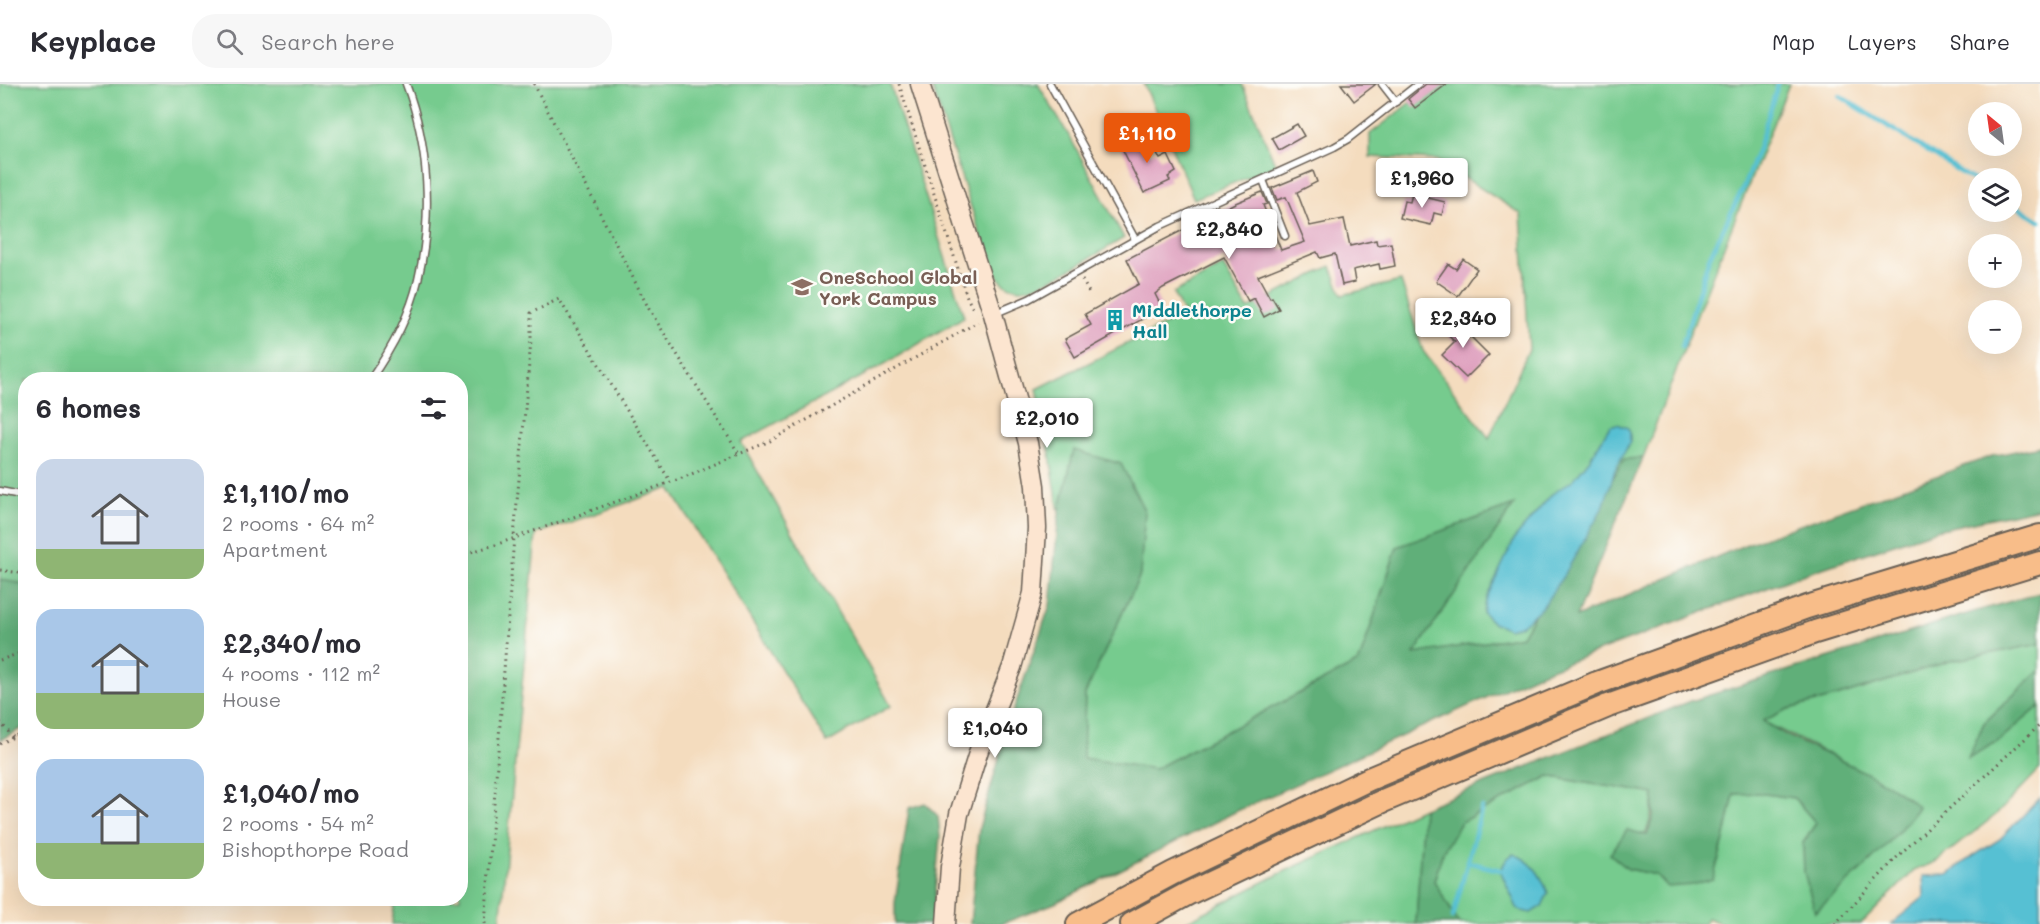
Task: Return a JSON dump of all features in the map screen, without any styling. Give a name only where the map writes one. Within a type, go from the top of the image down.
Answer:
[{"type":"highway","points":[[1078,924],[1173,873],[1369,779],[1597,683],[1807,607],[2035,537]]},
{"type":"highway","points":[[1132,924],[1187,894],[1383,801],[1608,705],[1815,632],[2038,563]]},
{"type":"street","points":[[920,84],[986,317],[1028,443],[1035,486],[1037,528],[1033,593],[1012,667],[979,750],[959,814],[950,867],[946,924]]},
{"type":"lane","points":[[375,372],[399,334],[418,281],[427,216],[426,162],[416,109],[406,84]]},
{"type":"lane","points":[[1050,84],[1135,239]]},
{"type":"lane","points":[[1382,84],[1396,102]]},
{"type":"lane","points":[[986,317],[1029,299],[1180,216],[1263,180],[1348,139],[1418,84]]},
{"type":"lane","points":[[1263,180],[1285,236]]},
{"type":"lane","points":[[0,491],[18,494]]},
{"type":"path","points":[[534,84],[649,309],[739,454]]},
{"type":"path","points":[[468,552],[670,482],[770,441],[986,317],[967,297],[899,84]]},
{"type":"path","points":[[1077,272],[1090,294]]},
{"type":"path","points":[[485,924],[531,340],[531,313],[559,299],[670,482]]},
{"type":"path","points":[[0,570],[18,573]]},
{"type":"path","points":[[0,660],[18,654]]},
{"type":"path","points":[[0,722],[13,737]]},
{"type":"path","points":[[1835,924],[1900,854],[2040,725]]},
{"type":"path","points":[[0,744],[18,734]]},
{"type":"green space","points":[[0,84],[890,84],[964,317],[883,365],[741,442],[891,706],[827,743],[670,488],[536,534],[500,924],[392,924],[394,906],[468,906],[468,372],[18,372],[18,583],[0,580]]},
{"type":"green space","points":[[931,84],[1038,84],[1071,139],[1124,238],[1072,268],[1030,288],[1014,288],[1004,283],[996,275],[988,259]]},
{"type":"green space","points":[[1144,84],[1242,84],[1276,166],[1194,199]]},
{"type":"green space","points":[[1435,84],[1789,84],[1643,458],[1624,460],[1522,636],[1413,655],[1513,506],[1397,547],[1359,662],[1155,769],[1082,759],[1085,694],[1140,575],[1074,450],[1059,513],[1037,389],[1184,315],[1173,293],[1223,266],[1248,309],[1331,266],[1342,295],[1401,281],[1423,351],[1489,438],[1529,349],[1521,214],[1437,160],[1370,157],[1370,134]]},
{"type":"green space","points":[[2040,446],[2040,508],[1936,530],[1802,575],[1543,672],[1237,811],[1055,903],[1001,924],[970,924],[979,828],[1012,714],[1050,605],[1059,513],[1074,450],[1121,464],[1145,512],[1140,575],[1085,694],[1083,758],[1155,769],[1359,662],[1397,547],[1514,505],[1414,654],[1522,636],[1624,459],[1643,458],[1576,617],[1747,544],[1992,456]]},
{"type":"green space","points":[[0,580],[18,583],[18,730],[0,740]]},
{"type":"green space","points":[[2040,593],[2040,644],[1950,661],[1836,697],[1788,709],[1763,721],[1801,743],[1882,781],[1918,807],[1882,849],[1815,912],[1804,872],[1803,843],[1816,823],[1794,798],[1758,793],[1734,794],[1713,879],[1693,885],[1667,887],[1656,875],[1628,869],[1610,854],[1627,830],[1647,835],[1653,816],[1654,794],[1549,776],[1461,822],[1443,851],[1434,881],[1459,924],[1416,924],[1423,808],[1691,701]]},
{"type":"green space","points":[[2040,644],[2040,670],[1984,723],[1969,756],[1997,742],[2040,706],[2040,769],[1997,814],[1937,861],[1914,871],[1861,924],[1723,924],[1707,918],[1704,924],[1459,924],[1434,881],[1443,851],[1461,822],[1549,776],[1654,794],[1646,833],[1628,869],[1656,875],[1713,878],[1734,794],[1758,793],[1794,798],[1816,823],[1803,843],[1804,872],[1908,798],[1876,778],[1762,721],[1788,709],[1836,697],[1950,661]]},
{"type":"green space","points":[[2040,670],[2040,706],[1997,742],[1968,758],[1984,723]]},
{"type":"green space","points":[[925,803],[938,816],[940,837],[932,924],[895,924],[895,903],[909,808]]},
{"type":"green space","points":[[1423,808],[1416,924],[1182,924],[1279,874]]},
{"type":"water","points":[[1617,424],[1628,428],[1630,442],[1615,470],[1604,505],[1566,572],[1544,605],[1522,625],[1509,629],[1492,622],[1483,613],[1485,601],[1515,538],[1552,494],[1573,480],[1590,459],[1610,426]]},
{"type":"water","points":[[2040,798],[2040,924],[1891,924],[1924,897],[1923,876],[1948,875],[2000,839]]},
{"type":"water","points":[[1513,854],[1531,864],[1548,893],[1542,906],[1531,913],[1518,910],[1500,870]]},
{"type":"building","points":[[1341,84],[1376,84],[1354,101]]},
{"type":"building","points":[[1426,84],[1447,84],[1415,108],[1408,99]]},
{"type":"building","points":[[1297,124],[1304,136],[1279,150],[1272,138]]},
{"type":"building","points":[[1139,133],[1150,154],[1156,151],[1160,159],[1168,155],[1176,172],[1168,177],[1170,181],[1144,193],[1119,142]]},
{"type":"building","points":[[1313,171],[1317,182],[1297,192],[1310,226],[1344,219],[1350,246],[1376,240],[1377,245],[1391,243],[1395,266],[1380,269],[1379,264],[1353,270],[1355,282],[1342,285],[1335,254],[1320,258],[1317,252],[1258,276],[1279,309],[1264,317],[1254,298],[1248,301],[1224,257],[1163,288],[1155,294],[1162,308],[1075,357],[1065,339],[1091,325],[1085,314],[1139,284],[1127,259],[1233,204],[1262,192],[1267,204],[1263,205],[1281,250],[1305,242],[1286,197],[1277,200],[1272,188]]},
{"type":"building","points":[[1412,194],[1445,202],[1442,215],[1434,213],[1431,225],[1400,218],[1404,201],[1410,202]]},
{"type":"building","points":[[1463,259],[1477,269],[1458,296],[1436,281],[1448,264],[1456,269]]},
{"type":"building","points":[[1451,317],[1489,355],[1466,378],[1442,355],[1455,342],[1440,328]]},
{"type":"waterway","points":[[1682,346],[1709,258],[1744,186],[1778,84]]},
{"type":"waterway","points":[[1840,96],[1968,177]]},
{"type":"waterway","points":[[2022,209],[2040,221]]},
{"type":"waterway","points":[[1453,917],[1482,808]]},
{"type":"waterway","points":[[1467,862],[1500,870]]},
{"type":"place","name":"OneSchool Global York Campus","points":[[802,287]]},
{"type":"place","name":"Middlethorpe Hall","points":[[1115,320]]}]
